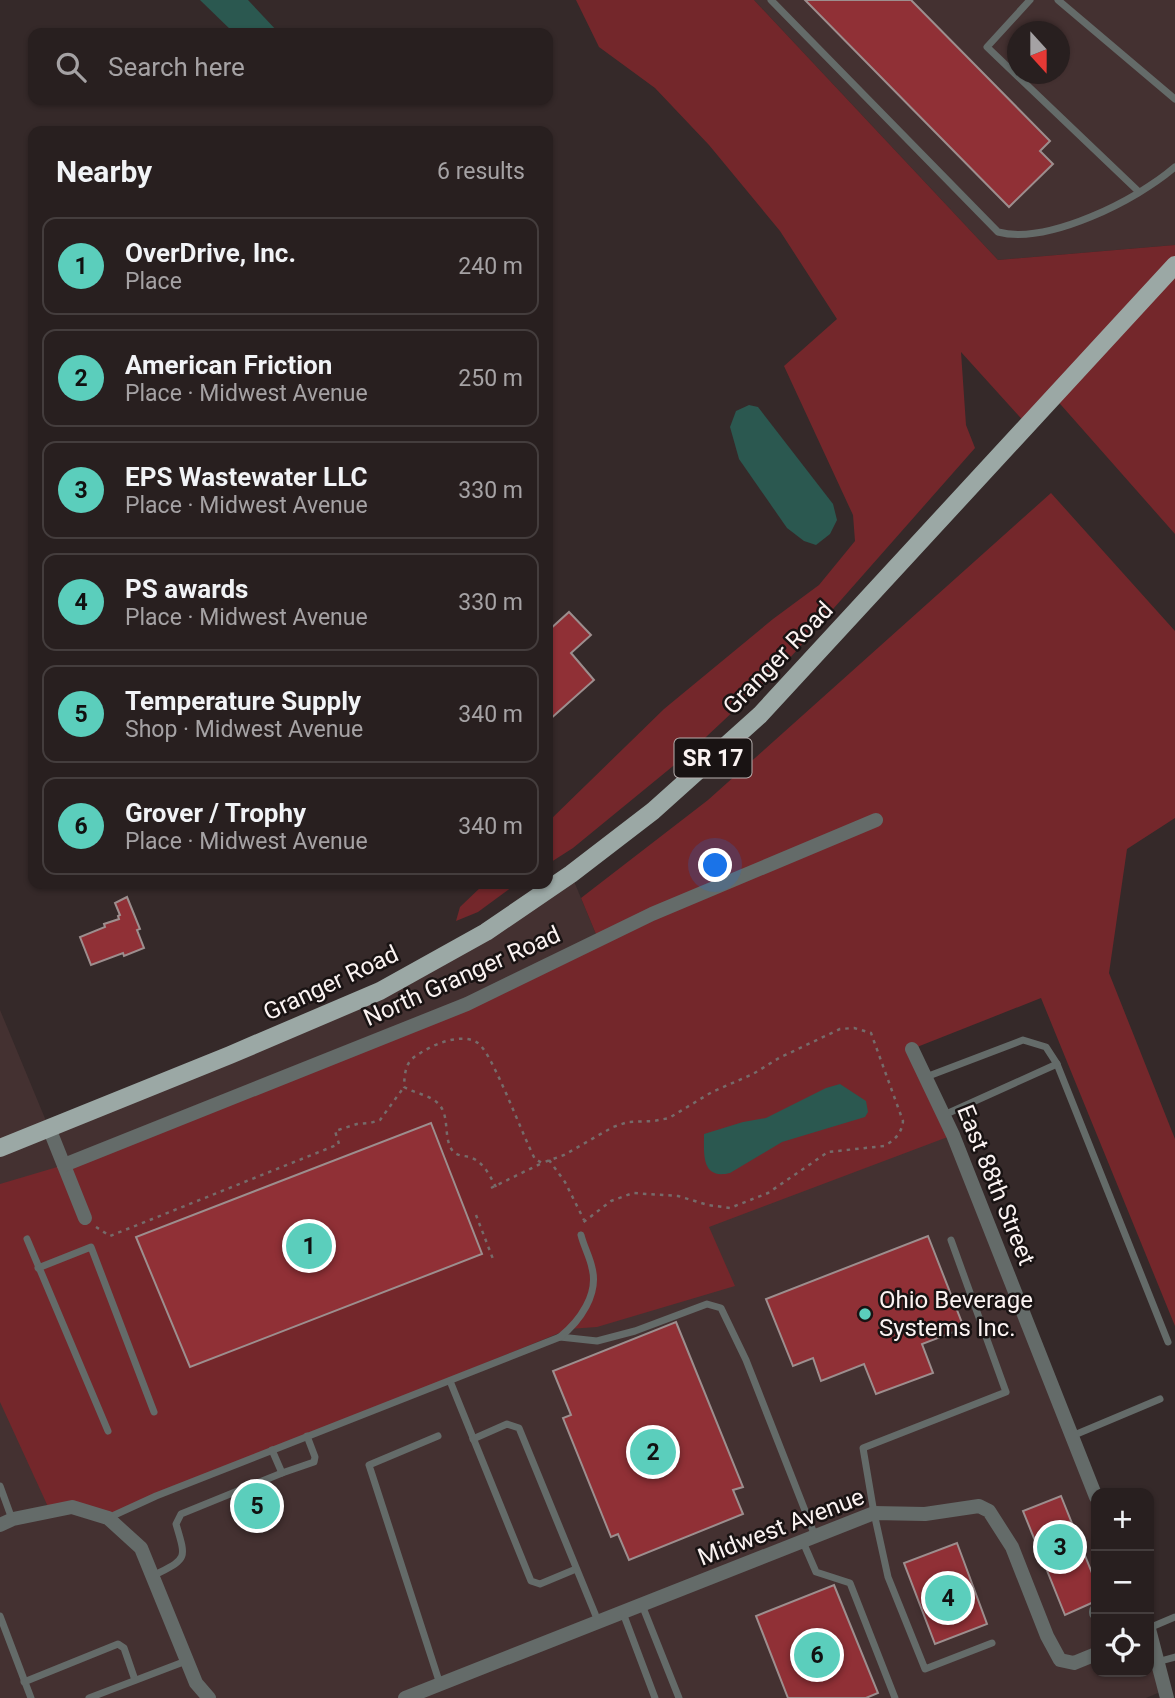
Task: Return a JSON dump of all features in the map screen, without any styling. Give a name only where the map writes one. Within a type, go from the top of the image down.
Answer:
[{"type":"main road","name":"Granger Road","points":[[553,886],[653,811],[761,715],[1175,265]]},
{"type":"main road","name":"Granger Road","points":[[0,1147],[380,991],[486,932],[549,889]]},
{"type":"street","name":"North Granger Road","points":[[64,1165],[467,1004],[652,914],[876,820]]},
{"type":"street","name":"East 88th Street","points":[[912,1049],[953,1135],[1092,1488]]},
{"type":"street","points":[[49,1128],[85,1218]]},
{"type":"street","name":"Midwest Avenue","points":[[405,1698],[874,1513],[925,1514],[979,1506],[989,1511],[1012,1547],[1047,1636],[1060,1660],[1074,1663],[1091,1656]]},
{"type":"street","points":[[6,1522],[72,1507],[108,1518],[141,1548],[196,1683],[209,1698]]},
{"type":"street","points":[[1154,1653],[1167,1698]]},
{"type":"lane","points":[[771,0],[998,232],[1011,235],[1053,231],[1104,211],[1175,167]]},
{"type":"lane","points":[[1030,0],[987,47],[1138,191]]},
{"type":"lane","points":[[1058,0],[1175,99]]},
{"type":"lane","points":[[925,1077],[1023,1040],[1046,1048],[1057,1064],[1168,1342]]},
{"type":"lane","points":[[943,1115],[1057,1064]]},
{"type":"lane","points":[[108,1518],[132,1505],[560,1336],[569,1329],[587,1304],[594,1284],[593,1269],[581,1235]]},
{"type":"lane","points":[[27,1239],[108,1431]]},
{"type":"lane","points":[[951,1240],[1006,1392],[863,1448],[888,1577],[925,1669],[992,1643]]},
{"type":"lane","points":[[38,1268],[91,1247],[154,1412]]},
{"type":"lane","points":[[560,1336],[597,1341],[635,1331],[707,1304],[721,1308],[746,1360],[808,1539],[816,1572],[850,1583],[895,1698]]},
{"type":"lane","points":[[450,1381],[531,1581],[540,1584],[576,1569]]},
{"type":"lane","points":[[1072,1436],[1160,1399]]},
{"type":"lane","points":[[473,1438],[507,1424],[519,1428],[598,1621]]},
{"type":"lane","points":[[153,1576],[183,1558],[184,1551],[176,1524],[181,1514],[314,1462],[316,1457],[307,1436]]},
{"type":"lane","points":[[438,1436],[369,1465],[440,1684]]},
{"type":"lane","points":[[272,1450],[282,1473]]},
{"type":"lane","points":[[0,1486],[6,1522]]},
{"type":"lane","points":[[642,1604],[679,1698]]},
{"type":"lane","points":[[623,1612],[655,1698]]},
{"type":"lane","points":[[0,1616],[31,1698]]},
{"type":"lane","points":[[1154,1626],[1175,1617]]},
{"type":"lane","points":[[24,1682],[118,1644],[124,1648],[135,1680]]},
{"type":"lane","points":[[1156,1663],[1175,1657]]},
{"type":"lane","points":[[89,1698],[187,1660]]},
{"type":"path","points":[[404,1087],[437,1101],[448,1125],[451,1148],[456,1154],[473,1158],[487,1171],[493,1188],[613,1127],[628,1122],[668,1118],[779,1058],[840,1029],[854,1028],[871,1033],[903,1121],[902,1128],[892,1142],[884,1146],[828,1152],[768,1192],[730,1208],[678,1196],[633,1193],[611,1201],[578,1226]]},
{"type":"path","points":[[85,1218],[110,1236],[339,1144],[335,1132],[356,1124],[370,1124],[380,1120],[404,1087],[404,1072],[410,1059],[445,1040],[474,1041],[480,1045],[494,1069],[534,1159],[542,1163]]},
{"type":"path","points":[[549,1160],[565,1182],[585,1221]]},
{"type":"path","points":[[476,1215],[493,1259]]},
{"type":"shaded area","points":[[576,0],[754,0],[998,260],[1175,245],[1175,534],[1054,397],[1027,425],[961,352],[966,425],[975,448],[789,659],[689,753],[573,848],[553,861],[553,817],[664,709],[773,619],[819,585],[855,541],[853,515],[784,366],[837,319],[780,231],[709,145],[655,88],[599,47]]},
{"type":"shaded area","points":[[754,0],[1175,0],[1175,245],[998,260]]},
{"type":"shaded area","points":[[1051,493],[1175,631],[1175,818],[1127,849],[1109,973],[1175,1139],[1175,1326],[1041,998],[912,1049],[953,1135],[709,1227],[735,1286],[597,1327],[569,1329],[113,1515],[50,1511],[0,1402],[0,1184],[64,1165],[295,1073],[598,939],[581,898],[708,800]]},
{"type":"shaded area","points":[[571,874],[598,939],[912,1049],[1092,1488],[1091,1677],[1154,1677],[1154,1648],[1165,1690],[1146,1698],[0,1698],[0,1010],[49,1128],[380,991],[547,889],[553,889],[553,885]]},
{"type":"shaded area","points":[[479,889],[509,889],[478,912],[456,921],[460,907]]},
{"type":"water","points":[[200,0],[248,0],[274,28],[229,28]]},
{"type":"water","points":[[749,405],[758,407],[833,504],[837,520],[830,534],[816,545],[804,541],[787,528],[739,459],[730,427],[736,411]]},
{"type":"water","points":[[840,1084],[866,1101],[868,1112],[865,1117],[782,1142],[730,1173],[714,1173],[709,1169],[705,1157],[704,1134],[766,1118],[826,1088]]},
{"type":"building","points":[[805,0],[911,0],[1050,141],[1040,151],[1053,164],[1009,207]]},
{"type":"building","points":[[569,612],[591,635],[571,653],[594,680],[553,717],[553,626]]},
{"type":"building","points":[[127,897],[140,929],[137,930],[144,948],[91,965],[80,937],[119,919],[115,903]]},
{"type":"building","points":[[431,1123],[482,1254],[190,1367],[136,1237]]},
{"type":"building","name":"Ohio Beverage Systems Inc.","points":[[928,1236],[964,1328],[922,1344],[933,1373],[876,1394],[864,1364],[821,1381],[813,1358],[793,1366],[766,1299]]},
{"type":"building","points":[[676,1322],[743,1487],[733,1490],[743,1514],[629,1560],[618,1534],[611,1537],[563,1418],[571,1415],[553,1371]]},
{"type":"building","points":[[1061,1496],[1091,1571],[1091,1603],[1065,1615],[1023,1511]]},
{"type":"building","points":[[957,1543],[987,1624],[935,1644],[904,1563]]},
{"type":"building","points":[[834,1585],[878,1693],[866,1698],[788,1698],[756,1616]]},
{"type":"place","name":"OverDrive, Inc.","points":[[309,1246]]},
{"type":"place","name":"Ohio Beverage Systems Inc.","points":[[865,1314]]},
{"type":"place","name":"American Friction","points":[[653,1452]]},
{"type":"place","name":"Temperature Supply","points":[[257,1506]]},
{"type":"place","name":"EPS Wastewater LLC","points":[[1060,1547]]},
{"type":"place","name":"PS awards","points":[[948,1598]]},
{"type":"place","name":"Grover / Trophy","points":[[817,1655]]}]
